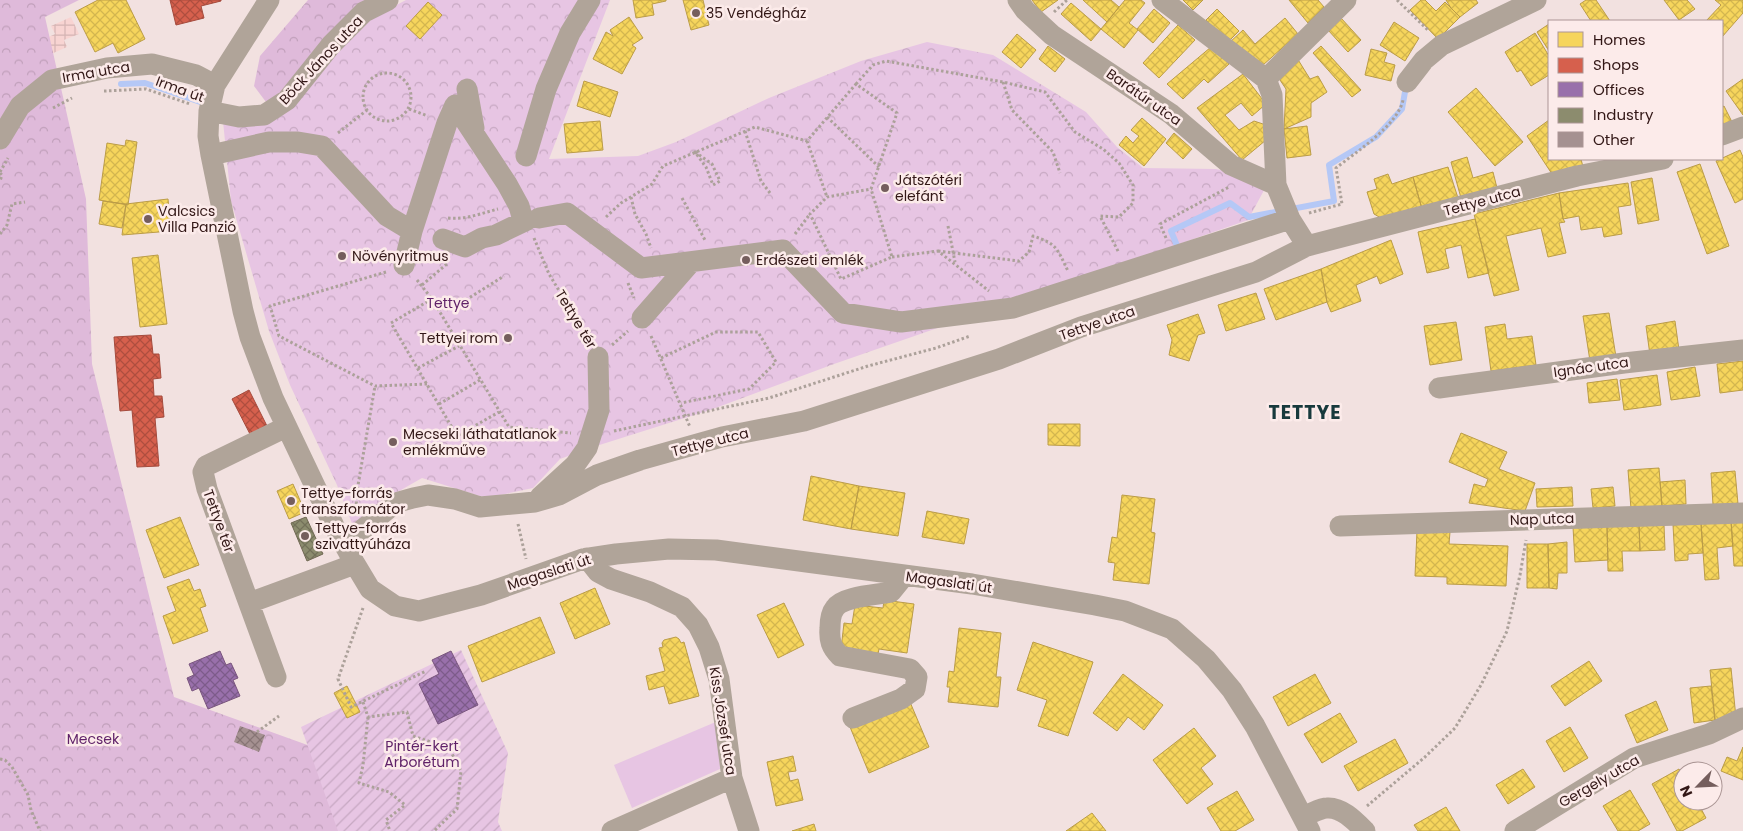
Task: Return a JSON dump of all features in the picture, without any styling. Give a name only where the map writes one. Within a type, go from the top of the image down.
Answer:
[{"type":"street","points":[[268,0],[215,85],[216,113],[208,136],[211,155],[250,337],[286,427],[334,526],[370,589]]},
{"type":"street","name":"Böck János utca","points":[[216,113],[239,117],[264,115],[287,100],[337,39],[364,12],[388,0]]},
{"type":"street","points":[[526,156],[546,89],[570,33],[590,0]]},
{"type":"street","name":"Barátúr utca","points":[[1018,0],[1025,10],[1052,35],[1171,114],[1231,165],[1252,174],[1284,206]]},
{"type":"street","points":[[1162,0],[1266,79],[1272,95],[1284,206],[1307,246]]},
{"type":"street","points":[[1266,79],[1346,0]]},
{"type":"street","points":[[1407,82],[1424,60],[1442,45],[1525,3]]},
{"type":"street","name":"Irma utca","points":[[6,145],[20,106],[52,80],[107,68],[152,64],[196,75],[215,85]]},
{"type":"street","points":[[467,89],[475,136]]},
{"type":"street","points":[[404,265],[412,231],[455,105],[527,216]]},
{"type":"street","points":[[1723,136],[1743,127]]},
{"type":"street","points":[[211,155],[269,142],[298,142],[322,146],[387,216],[412,231]]},
{"type":"street","name":"Tettye utca","points":[[524,502],[559,495],[597,475],[640,460],[722,437],[804,421],[999,359],[1081,327],[1256,272],[1307,246],[1577,176],[1658,160]]},
{"type":"street","points":[[444,239],[465,247],[482,238],[496,235],[527,216],[567,213],[641,268],[783,250],[842,313],[901,322],[1016,308],[1128,272],[1284,206]]},
{"type":"street","points":[[642,318],[696,261]]},
{"type":"street","name":"Ignác utca","points":[[1440,388],[1624,363],[1743,350]]},
{"type":"street","name":"Tettye tér","points":[[524,502],[575,465],[587,448],[599,410],[598,357]]},
{"type":"street","name":"Tettye tér","points":[[276,677],[207,489],[203,472],[206,466],[286,427]]},
{"type":"street","points":[[249,603],[352,560],[362,530],[395,503],[428,495],[455,499],[480,507],[524,502]]},
{"type":"street","name":"Nap utca","points":[[1340,526],[1743,513]]},
{"type":"street","name":"Magaslati út","points":[[370,589],[395,606],[419,611],[481,595],[587,558],[661,550],[716,550],[972,584],[1125,611],[1172,629],[1206,659],[1232,690],[1255,726],[1307,824]]},
{"type":"street","name":"Kiss József utca","points":[[587,558],[598,572],[650,592],[682,607],[698,625],[709,647],[719,679],[732,778],[749,831]]},
{"type":"street","points":[[853,718],[902,699],[915,689],[917,678],[910,669],[840,656],[832,647],[829,637],[830,621],[835,608],[849,599],[891,592],[904,576]]},
{"type":"street","name":"Gergely utca","points":[[1514,831],[1634,758],[1709,734],[1743,718]]},
{"type":"street","points":[[612,831],[732,778]]},
{"type":"street","points":[[1307,824],[1326,808],[1338,810],[1358,825]]},
{"type":"path","points":[[1397,0],[1442,45]]},
{"type":"path","points":[[807,141],[873,66],[886,61],[1003,82],[1045,92],[1075,132],[1103,149],[1119,163],[1133,185],[1134,203],[1119,217],[1100,216],[1128,272]]},
{"type":"path","points":[[387,73],[395,74],[408,84],[411,92],[409,108],[396,120],[380,120],[372,116],[367,110],[364,102],[364,93],[371,79],[387,73]]},
{"type":"path","points":[[1003,82],[1012,110],[1053,152],[1060,173]]},
{"type":"path","points":[[1284,206],[1342,204],[1336,168],[1376,137],[1402,109],[1407,82]]},
{"type":"path","points":[[856,84],[897,113],[871,189],[892,257]]},
{"type":"path","name":"Irma út","points":[[100,92],[146,89],[216,113]]},
{"type":"path","points":[[50,109],[74,97]]},
{"type":"path","points":[[322,146],[367,110]]},
{"type":"path","points":[[827,117],[879,167]]},
{"type":"path","points":[[591,231],[621,203],[652,184],[663,166],[745,131],[756,127],[807,141]]},
{"type":"path","points":[[745,131],[761,181],[770,192]]},
{"type":"path","points":[[807,141],[827,196]]},
{"type":"path","points":[[0,181],[6,145]]},
{"type":"path","points":[[695,152],[712,164],[720,181],[713,185],[706,167],[695,152]]},
{"type":"path","points":[[1160,224],[1252,174]]},
{"type":"path","points":[[783,250],[810,214],[827,196],[871,189]]},
{"type":"path","points":[[631,197],[635,214],[651,247],[653,266]]},
{"type":"path","points":[[682,198],[706,239],[696,261]]},
{"type":"path","points":[[0,234],[7,225],[12,204],[25,202]]},
{"type":"path","points":[[419,211],[455,219],[496,209],[527,216]]},
{"type":"path","points":[[810,214],[841,279],[892,257],[938,250],[1019,261],[1029,252],[1032,236],[1047,240],[1056,247],[1070,276],[1088,278],[1090,284]]},
{"type":"path","points":[[948,226],[956,263]]},
{"type":"path","points":[[422,285],[465,247]]},
{"type":"path","points":[[938,250],[999,300],[1012,304],[1016,308]]},
{"type":"path","name":"Tettye tér","points":[[542,261],[598,357]]},
{"type":"path","points":[[428,384],[375,386],[279,336],[270,306],[404,265],[432,299],[509,427],[591,435],[769,398],[868,366],[936,348],[972,335]]},
{"type":"path","points":[[453,308],[504,276]]},
{"type":"path","points":[[432,299],[391,323],[457,436],[499,412]]},
{"type":"path","points":[[598,357],[642,318]]},
{"type":"path","points":[[661,358],[716,332],[758,332],[776,362],[749,389],[681,403]]},
{"type":"path","points":[[418,368],[459,346]]},
{"type":"path","points":[[439,404],[480,380]]},
{"type":"path","points":[[362,530],[355,521],[357,491],[375,386]]},
{"type":"path","points":[[524,502],[529,577]]},
{"type":"path","points":[[1358,825],[1455,728],[1476,692],[1507,631],[1520,575],[1529,520]]},
{"type":"path","points":[[370,589],[338,679],[351,707],[426,671]]},
{"type":"path","points":[[363,702],[368,717],[363,765],[359,783],[390,792],[406,805],[386,820],[390,831]]},
{"type":"path","points":[[368,717],[407,712],[413,736],[449,748],[461,770],[457,809],[434,831]]},
{"type":"path","points":[[257,732],[278,716]]},
{"type":"path","points":[[0,759],[5,760],[12,767],[28,796],[31,810],[40,831]]},
{"type":"shaded area","points":[[71,17],[79,34],[64,40],[67,47],[40,59],[34,44],[55,34],[51,26]]},
{"type":"green space","name":"Mecsek","points":[[0,0],[79,0],[45,17],[86,199],[92,364],[174,697],[313,747],[359,831],[0,831]]},
{"type":"green space","points":[[308,0],[373,0],[269,106],[254,86],[260,56]]},
{"type":"green space","name":"Tettye","points":[[406,0],[610,0],[549,159],[638,156],[676,142],[769,98],[861,61],[927,42],[993,55],[1086,112],[1117,147],[1143,168],[1216,169],[1269,181],[1248,220],[834,364],[710,410],[560,459],[533,488],[486,498],[422,478],[387,498],[353,526],[337,485],[290,385],[269,331],[231,201],[223,121],[281,116],[364,22]]},
{"type":"green space","name":"Pintér-kert Arborétum","points":[[461,650],[508,753],[498,822],[502,831],[338,831],[301,727]]},
{"type":"green space","points":[[718,721],[720,769],[632,808],[614,765]]},
{"type":"building: Homes","points":[[98,0],[126,0],[145,39],[118,53],[113,43],[95,52],[75,12]]},
{"type":"building: Homes","points":[[633,0],[666,1],[652,4],[654,15],[636,18]]},
{"type":"building: Homes","name":"35 Vendégház","points":[[683,0],[703,0],[709,25],[691,30]]},
{"type":"building: Homes","points":[[1032,0],[1058,0],[1041,12]]},
{"type":"building: Homes","points":[[1083,0],[1111,0],[1119,7],[1107,22]]},
{"type":"building: Homes","points":[[1125,0],[1141,0],[1145,3],[1129,23],[1138,30],[1124,48],[1101,29]]},
{"type":"building: Homes","points":[[1183,0],[1203,0],[1193,10]]},
{"type":"building: Homes","points":[[1289,0],[1318,0],[1324,7],[1308,23]]},
{"type":"building: Homes","points":[[1421,0],[1425,0],[1436,11],[1445,2],[1460,17],[1438,39],[1410,10]]},
{"type":"building: Homes","points":[[1446,0],[1476,0],[1478,3],[1460,17]]},
{"type":"building: Homes","points":[[1586,0],[1596,0],[1609,20],[1590,20],[1580,4]]},
{"type":"building: Homes","points":[[1664,0],[1687,0],[1695,9],[1679,20]]},
{"type":"building: Homes","points":[[1715,0],[1743,0],[1743,13],[1723,36],[1723,20],[1707,20],[1721,5]]},
{"type":"building: Homes","points":[[428,2],[442,15],[420,39],[406,26]]},
{"type":"building: Homes","points":[[1071,3],[1101,29],[1091,41],[1061,14]]},
{"type":"building: Homes","points":[[1154,9],[1170,23],[1153,43],[1137,29]]},
{"type":"building: Homes","points":[[1217,9],[1239,31],[1228,42],[1206,20]]},
{"type":"building: Homes","points":[[629,17],[643,38],[632,45],[636,48],[622,74],[593,59],[606,32],[613,36],[610,30]]},
{"type":"building: Homes","points":[[1285,18],[1298,34],[1263,65],[1229,43],[1243,30],[1255,44]]},
{"type":"building: Homes","points":[[1341,18],[1361,40],[1348,52],[1328,30]]},
{"type":"building: Homes","points":[[1394,22],[1419,38],[1405,61],[1380,45]]},
{"type":"building: Homes","points":[[1178,25],[1195,40],[1159,78],[1143,63]]},
{"type":"building: Homes","points":[[1548,25],[1548,49],[1537,32]]},
{"type":"building: Homes","points":[[1535,33],[1548,54],[1548,76],[1531,86],[1521,70],[1517,72],[1505,52]]},
{"type":"building: Homes","points":[[1017,34],[1036,50],[1021,68],[1002,52]]},
{"type":"building: Homes","points":[[1048,46],[1065,59],[1055,72],[1039,59]]},
{"type":"building: Homes","points":[[1321,46],[1361,90],[1352,97],[1313,53]]},
{"type":"building: Homes","points":[[1211,47],[1229,64],[1208,83],[1204,79],[1183,99],[1167,84]]},
{"type":"building: Homes","points":[[1371,49],[1387,53],[1384,62],[1395,65],[1391,81],[1365,75]]},
{"type":"building: Homes","points":[[1297,58],[1310,79],[1318,76],[1327,92],[1311,103],[1311,117],[1284,129],[1286,89],[1278,77]]},
{"type":"building: Homes","points":[[1243,74],[1266,104],[1252,116],[1241,103],[1225,115],[1239,130],[1254,121],[1266,125],[1266,140],[1242,160],[1197,108]]},
{"type":"building: Homes","points":[[1743,79],[1743,115],[1726,91]]},
{"type":"building: Homes","points":[[584,81],[618,92],[610,117],[577,106]]},
{"type":"building: Homes","points":[[1476,88],[1523,142],[1495,166],[1448,112]]},
{"type":"building: Homes","points":[[1723,106],[1733,124],[1723,129]]},
{"type":"building: Homes","points":[[1142,118],[1166,139],[1144,166],[1119,145],[1126,136],[1133,143],[1139,136],[1131,130]]},
{"type":"building: Homes","points":[[600,121],[603,150],[567,153],[564,124]]},
{"type":"building: Homes","points":[[1548,121],[1548,160],[1581,160],[1583,167],[1552,174],[1527,136]]},
{"type":"building: Homes","points":[[1307,126],[1311,155],[1287,158],[1284,129]]},
{"type":"building: Homes","points":[[1174,133],[1192,149],[1183,159],[1166,143]]},
{"type":"building: Homes","points":[[126,140],[137,142],[128,205],[99,200],[107,143],[125,146]]},
{"type":"building: Homes","points":[[1740,150],[1743,157],[1743,199],[1735,203],[1716,161],[1723,160],[1723,158]]},
{"type":"building: Homes","points":[[1467,157],[1473,178],[1493,172],[1497,188],[1461,198],[1451,162]]},
{"type":"building: Homes","points":[[1700,164],[1729,246],[1707,254],[1677,172]]},
{"type":"building: Homes","points":[[1448,167],[1458,198],[1422,209],[1413,177]]},
{"type":"building: Homes","points":[[1388,174],[1392,184],[1413,177],[1422,209],[1381,218],[1374,214],[1367,192],[1377,189],[1374,179]]},
{"type":"building: Homes","points":[[1652,178],[1659,220],[1638,224],[1631,182]]},
{"type":"building: Homes","points":[[1628,183],[1631,205],[1618,207],[1622,234],[1604,237],[1602,227],[1581,230],[1579,216],[1563,219],[1559,193]]},
{"type":"building: Homes","points":[[1559,193],[1565,222],[1559,223],[1566,253],[1548,257],[1541,228],[1506,236],[1519,290],[1494,296],[1474,214]]},
{"type":"building: Homes","points":[[168,199],[171,231],[122,235],[126,204]]},
{"type":"building: Homes","points":[[103,201],[126,204],[122,228],[99,224]]},
{"type":"building: Homes","points":[[1475,219],[1489,273],[1468,278],[1461,245],[1445,249],[1449,268],[1427,273],[1418,232]]},
{"type":"building: Homes","points":[[1391,240],[1403,274],[1380,284],[1377,276],[1356,285],[1361,301],[1331,312],[1327,302],[1321,269]]},
{"type":"building: Homes","points":[[158,255],[167,324],[140,327],[132,258]]},
{"type":"building: Homes","points":[[1321,269],[1327,302],[1276,320],[1264,289]]},
{"type":"building: Homes","points":[[1256,293],[1265,319],[1226,331],[1218,305]]},
{"type":"building: Homes","points":[[1609,313],[1616,357],[1590,361],[1583,316]]},
{"type":"building: Homes","points":[[1198,314],[1205,333],[1198,335],[1189,361],[1169,355],[1172,340],[1167,325]]},
{"type":"building: Homes","points":[[1675,321],[1679,350],[1650,355],[1646,326]]},
{"type":"building: Homes","points":[[1456,322],[1462,360],[1430,365],[1424,326]]},
{"type":"building: Homes","points":[[1505,324],[1507,339],[1532,336],[1536,365],[1491,371],[1485,327]]},
{"type":"building: Homes","points":[[1743,361],[1743,390],[1720,393],[1717,364]]},
{"type":"building: Homes","points":[[1695,367],[1700,396],[1671,400],[1667,372]]},
{"type":"building: Homes","points":[[1657,375],[1661,405],[1624,410],[1620,380]]},
{"type":"building: Homes","points":[[1617,379],[1620,400],[1589,403],[1587,383]]},
{"type":"building: Homes","points":[[1048,424],[1080,424],[1080,446],[1048,445]]},
{"type":"building: Homes","points":[[1461,433],[1507,452],[1499,469],[1535,483],[1525,511],[1469,503],[1474,484],[1485,487],[1488,479],[1449,462]]},
{"type":"building: Homes","points":[[1659,468],[1662,506],[1631,509],[1628,470]]},
{"type":"building: Homes","points":[[1735,471],[1738,504],[1713,505],[1711,473]]},
{"type":"building: Homes","points":[[811,476],[859,486],[851,529],[803,520]]},
{"type":"building: Homes","points":[[1685,480],[1686,504],[1662,506],[1660,482]]},
{"type":"building: Homes","name":"Tettye-forrás transzformátor","points":[[293,484],[305,512],[289,519],[277,491]]},
{"type":"building: Homes","points":[[859,486],[905,493],[898,536],[851,529]]},
{"type":"building: Homes","points":[[1572,487],[1573,506],[1537,507],[1536,489]]},
{"type":"building: Homes","points":[[1613,487],[1615,506],[1593,508],[1591,489]]},
{"type":"building: Homes","points":[[1122,495],[1155,499],[1151,532],[1155,533],[1149,584],[1113,580],[1115,563],[1108,562],[1112,537],[1117,538]]},
{"type":"building: Homes","points":[[927,511],[969,519],[964,544],[922,537]]},
{"type":"building: Homes","points":[[180,517],[199,565],[164,578],[146,530]]},
{"type":"building: Homes","points":[[1743,520],[1743,566],[1734,566],[1731,521]]},
{"type":"building: Homes","points":[[1731,521],[1733,546],[1717,548],[1719,579],[1705,580],[1701,523]]},
{"type":"building: Homes","points":[[1701,523],[1703,553],[1688,554],[1688,560],[1675,561],[1673,525]]},
{"type":"building: Homes","points":[[1639,525],[1664,525],[1665,550],[1640,551]]},
{"type":"building: Homes","points":[[1639,525],[1640,551],[1622,551],[1623,571],[1608,571],[1607,526]]},
{"type":"building: Homes","points":[[1607,526],[1608,560],[1575,562],[1573,527]]},
{"type":"building: Homes","points":[[1417,531],[1450,532],[1449,544],[1508,546],[1506,586],[1447,584],[1447,577],[1415,576]]},
{"type":"building: Homes","points":[[1567,542],[1567,573],[1558,573],[1557,589],[1549,588],[1548,544]]},
{"type":"building: Homes","points":[[1527,544],[1548,544],[1549,588],[1527,588]]},
{"type":"building: Homes","points":[[189,579],[194,591],[200,589],[206,606],[200,608],[208,631],[173,644],[163,616],[176,611],[167,587]]},
{"type":"building: Homes","points":[[595,588],[610,624],[575,639],[560,603]]},
{"type":"building: Homes","points":[[884,600],[914,604],[907,653],[879,649],[878,654],[841,649],[844,623],[852,624],[855,605],[883,608]]},
{"type":"building: Homes","points":[[784,603],[804,645],[778,658],[757,615]]},
{"type":"building: Homes","points":[[540,617],[555,653],[482,682],[468,646]]},
{"type":"building: Homes","points":[[959,628],[1001,633],[996,677],[1001,677],[998,707],[948,702],[950,687],[947,687],[949,671],[954,672]]},
{"type":"building: Homes","points":[[676,637],[681,643],[684,642],[699,696],[669,704],[664,686],[649,690],[646,676],[665,671],[659,648],[663,647],[662,643],[664,640]]},
{"type":"building: Homes","points":[[1033,642],[1093,662],[1068,736],[1038,726],[1047,700],[1017,690]]},
{"type":"building: Homes","points":[[1589,661],[1602,681],[1565,706],[1551,686]]},
{"type":"building: Homes","points":[[1731,668],[1736,718],[1715,720],[1710,670]]},
{"type":"building: Homes","points":[[1123,674],[1163,705],[1144,730],[1128,717],[1117,731],[1093,713]]},
{"type":"building: Homes","points":[[1315,674],[1331,703],[1288,726],[1273,697]]},
{"type":"building: Homes","points":[[347,686],[360,712],[347,718],[334,693]]},
{"type":"building: Homes","points":[[1711,686],[1715,720],[1694,723],[1690,688]]},
{"type":"building: Homes","points":[[1656,701],[1668,730],[1637,743],[1625,715]]},
{"type":"building: Homes","points":[[910,702],[929,747],[869,773],[850,727]]},
{"type":"building: Homes","points":[[1340,713],[1357,742],[1322,763],[1304,734]]},
{"type":"building: Homes","points":[[1570,727],[1588,758],[1564,772],[1546,741]]},
{"type":"building: Homes","points":[[1194,728],[1216,756],[1201,768],[1213,784],[1187,804],[1153,760]]},
{"type":"building: Homes","points":[[1395,739],[1408,763],[1358,791],[1344,766]]},
{"type":"building: Homes","points":[[1743,747],[1743,780],[1723,772],[1727,757],[1737,761]]},
{"type":"building: Homes","points":[[793,756],[796,771],[788,772],[790,781],[798,779],[803,800],[776,806],[767,762]]},
{"type":"building: Homes","points":[[1523,769],[1535,787],[1508,804],[1496,785]]},
{"type":"building: Homes","points":[[1673,772],[1673,811],[1702,811],[1706,818],[1682,831],[1677,831],[1652,784]]},
{"type":"building: Homes","points":[[1630,790],[1650,824],[1638,831],[1618,831],[1603,806]]},
{"type":"building: Homes","points":[[1237,791],[1254,820],[1235,831],[1221,831],[1207,808]]},
{"type":"building: Homes","points":[[1446,807],[1460,831],[1418,831],[1414,825]]},
{"type":"building: Homes","points":[[1092,813],[1106,831],[1066,831]]},
{"type":"building: Homes","points":[[814,824],[816,831],[792,831]]},
{"type":"building: Shops","points":[[170,0],[221,1],[201,6],[204,18],[176,25]]},
{"type":"building: Shops","points":[[151,335],[153,354],[159,354],[161,378],[153,379],[154,396],[162,396],[164,417],[155,418],[159,466],[137,467],[132,410],[120,411],[114,337]]},
{"type":"building: Shops","points":[[249,390],[268,428],[251,436],[232,399]]},
{"type":"building: Offices","points":[[220,651],[226,665],[231,663],[238,678],[233,680],[240,696],[208,709],[199,688],[192,691],[187,678],[194,675],[189,664]]},
{"type":"building: Offices","points":[[451,651],[478,705],[438,724],[419,684],[439,674],[432,660]]},
{"type":"building: Industry","name":"Tettye-forrás szivattyúháza","points":[[306,517],[323,554],[307,561],[291,523]]},
{"type":"building: Other","points":[[240,726],[265,735],[259,752],[234,742]]},
{"type":"waterway","points":[[121,84],[145,83],[206,104]]},
{"type":"waterway","points":[[1178,248],[1171,231],[1230,203],[1249,217],[1334,201],[1329,165],[1376,137],[1402,109],[1406,86]]},
{"type":"place","name":"35 Vendégház","points":[[696,13]]},
{"type":"place","name":"Játszótéri elefánt","points":[[885,188]]},
{"type":"place","name":"Valcsics Villa Panzió","points":[[148,219]]},
{"type":"place","name":"Növényritmus","points":[[342,256]]},
{"type":"place","name":"Erdészeti emlék","points":[[746,260]]},
{"type":"place","name":"Tettyei rom","points":[[508,338]]},
{"type":"place","name":"Mecseki láthatatlanok emlékműve","points":[[393,442]]},
{"type":"place","name":"Tettye-forrás transzformátor","points":[[291,501]]},
{"type":"place","name":"Tettye-forrás szivattyúháza","points":[[305,536]]},
{"type":"district","name":"TETTYE","points":[[1305,412]]}]
